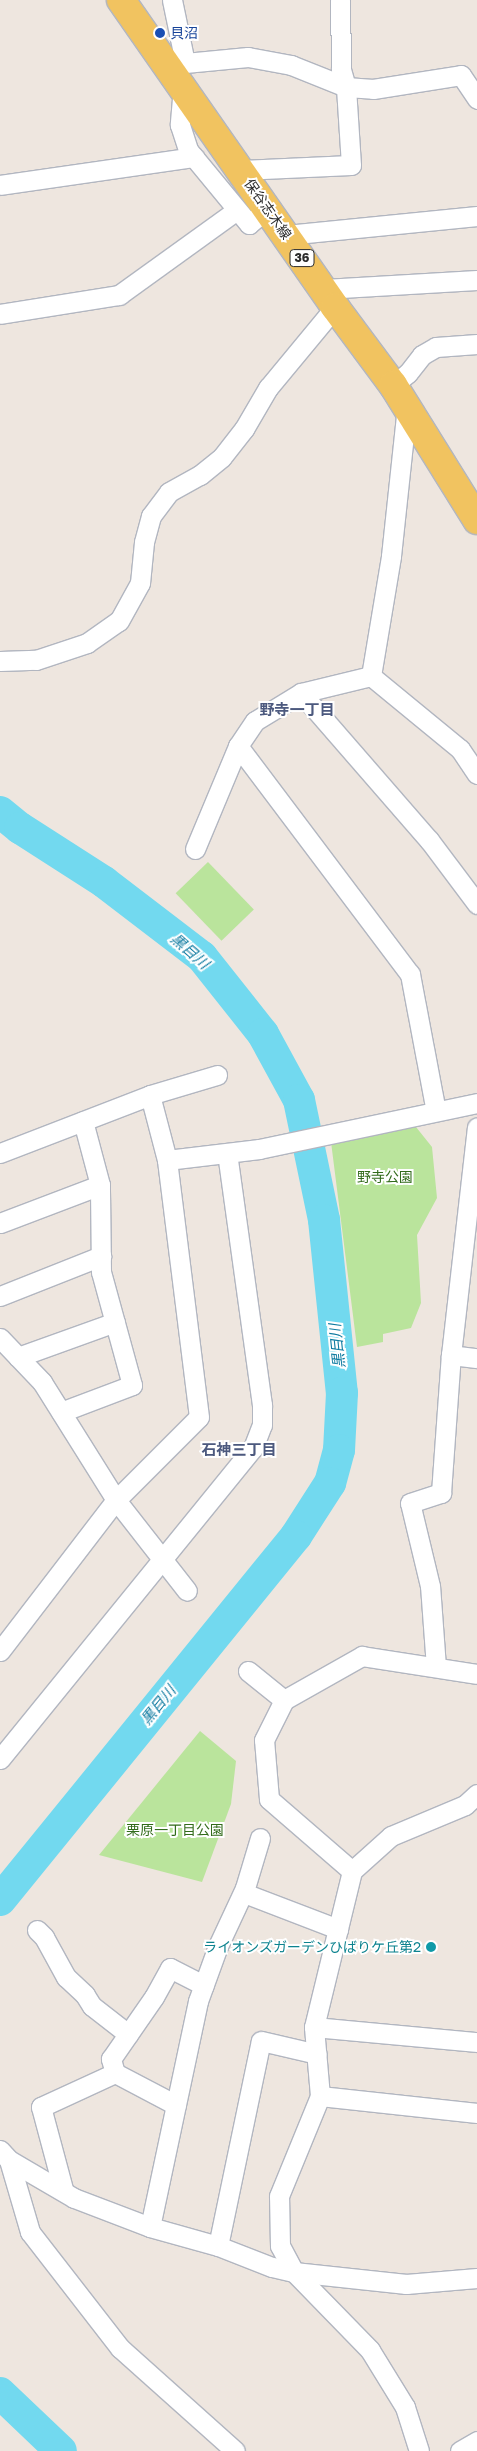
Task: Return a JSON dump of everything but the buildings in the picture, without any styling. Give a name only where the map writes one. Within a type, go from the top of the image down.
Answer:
[{"type":"main road","name":"保谷志木線","points":[[121,0],[179,73],[267,209],[400,396],[477,520]]},
{"type":"street","points":[[172,0],[179,73],[180,125],[188,150],[249,224],[267,209]]},
{"type":"street","points":[[241,170],[351,165],[346,87],[341,69],[340,0]]},
{"type":"street","points":[[179,73],[248,57],[292,65],[346,87],[373,89],[460,75],[477,99]]},
{"type":"street","points":[[0,185],[194,157]]},
{"type":"street","points":[[0,314],[119,295],[237,210]]},
{"type":"street","points":[[286,235],[477,216]]},
{"type":"street","points":[[0,661],[44,658],[87,643],[119,621],[140,583],[144,542],[151,516],[169,492],[200,475],[222,457],[244,429],[268,388],[330,298],[477,280]]},
{"type":"street","points":[[371,676],[391,556],[400,396],[408,373],[422,356],[436,347],[477,344]]},
{"type":"street","points":[[195,849],[238,746],[255,721],[301,693],[371,676]]},
{"type":"street","points":[[371,676],[468,749],[477,774]]},
{"type":"street","points":[[301,693],[429,840],[477,904]]},
{"type":"street","points":[[238,746],[410,974],[436,1111]]},
{"type":"street","points":[[0,1153],[150,1095],[217,1075]]},
{"type":"street","points":[[0,1651],[116,1500],[199,1417],[167,1160],[150,1095]]},
{"type":"street","points":[[167,1160],[259,1149],[477,1103]]},
{"type":"street","points":[[61,1412],[132,1385],[101,1272],[100,1185],[82,1121]]},
{"type":"street","points":[[436,1667],[430,1586],[410,1504],[441,1493],[451,1355],[477,1126]]},
{"type":"street","points":[[0,1759],[253,1448],[262,1425],[262,1405],[227,1154]]},
{"type":"street","points":[[0,1223],[100,1185]]},
{"type":"street","points":[[0,1296],[101,1256]]},
{"type":"street","points":[[18,1357],[114,1322]]},
{"type":"street","points":[[0,1338],[42,1382],[116,1500],[187,1591]]},
{"type":"street","points":[[451,1355],[477,1358]]},
{"type":"street","points":[[352,1871],[270,1799],[264,1740],[284,1700],[362,1656],[477,1674]]},
{"type":"street","points":[[248,1671],[284,1700]]},
{"type":"street","points":[[419,2451],[405,2407],[370,2350],[294,2272],[280,2246],[279,2196],[320,2096],[314,2026],[352,1871],[391,1836],[465,1805],[477,1794]]},
{"type":"street","points":[[150,2227],[198,2001],[218,1946],[244,1893],[260,1838]]},
{"type":"street","points":[[244,1893],[338,1929]]},
{"type":"street","points":[[37,1930],[44,1937],[66,1977],[85,1995],[92,2006],[128,2034]]},
{"type":"street","points":[[176,2105],[116,2073],[111,2059],[154,1997],[170,1968],[204,1985]]},
{"type":"street","points":[[314,2026],[477,2042]]},
{"type":"street","points":[[218,2246],[262,2041],[317,2054]]},
{"type":"street","points":[[63,2189],[41,2107],[116,2073]]},
{"type":"street","points":[[320,2096],[477,2113]]},
{"type":"street","points":[[5,2155],[63,2189],[74,2198],[150,2227],[218,2246],[272,2267],[294,2272],[406,2284],[477,2278]]},
{"type":"street","points":[[5,2155],[30,2232],[42,2248],[120,2348],[235,2451]]},
{"type":"street","points":[[460,2451],[477,2441]]},
{"type":"green space","points":[[208,862],[254,909],[221,941],[176,893]]},
{"type":"green space","name":"野寺公園","points":[[408,1117],[432,1147],[437,1198],[417,1235],[421,1303],[411,1328],[383,1334],[383,1342],[357,1347],[330,1134]]},
{"type":"green space","name":"栗原一丁目公園","points":[[200,1731],[236,1761],[231,1804],[202,1882],[99,1855]]},
{"type":"waterway","name":"黒目川","points":[[0,812],[20,828],[104,882],[202,957],[263,1034],[299,1100],[324,1220],[342,1393],[339,1450],[330,1483],[296,1536],[0,1900]]},
{"type":"waterway","name":"黒目川","points":[[0,2393],[61,2451]]},
{"type":"place","name":"貝沼","points":[[160,33]]},
{"type":"place","name":"ライオンズガーデンひばりケ丘第2","points":[[431,1947]]},
{"type":"district","name":"野寺一丁目","points":[[297,710]]},
{"type":"district","name":"石神三丁目","points":[[239,1450]]}]
